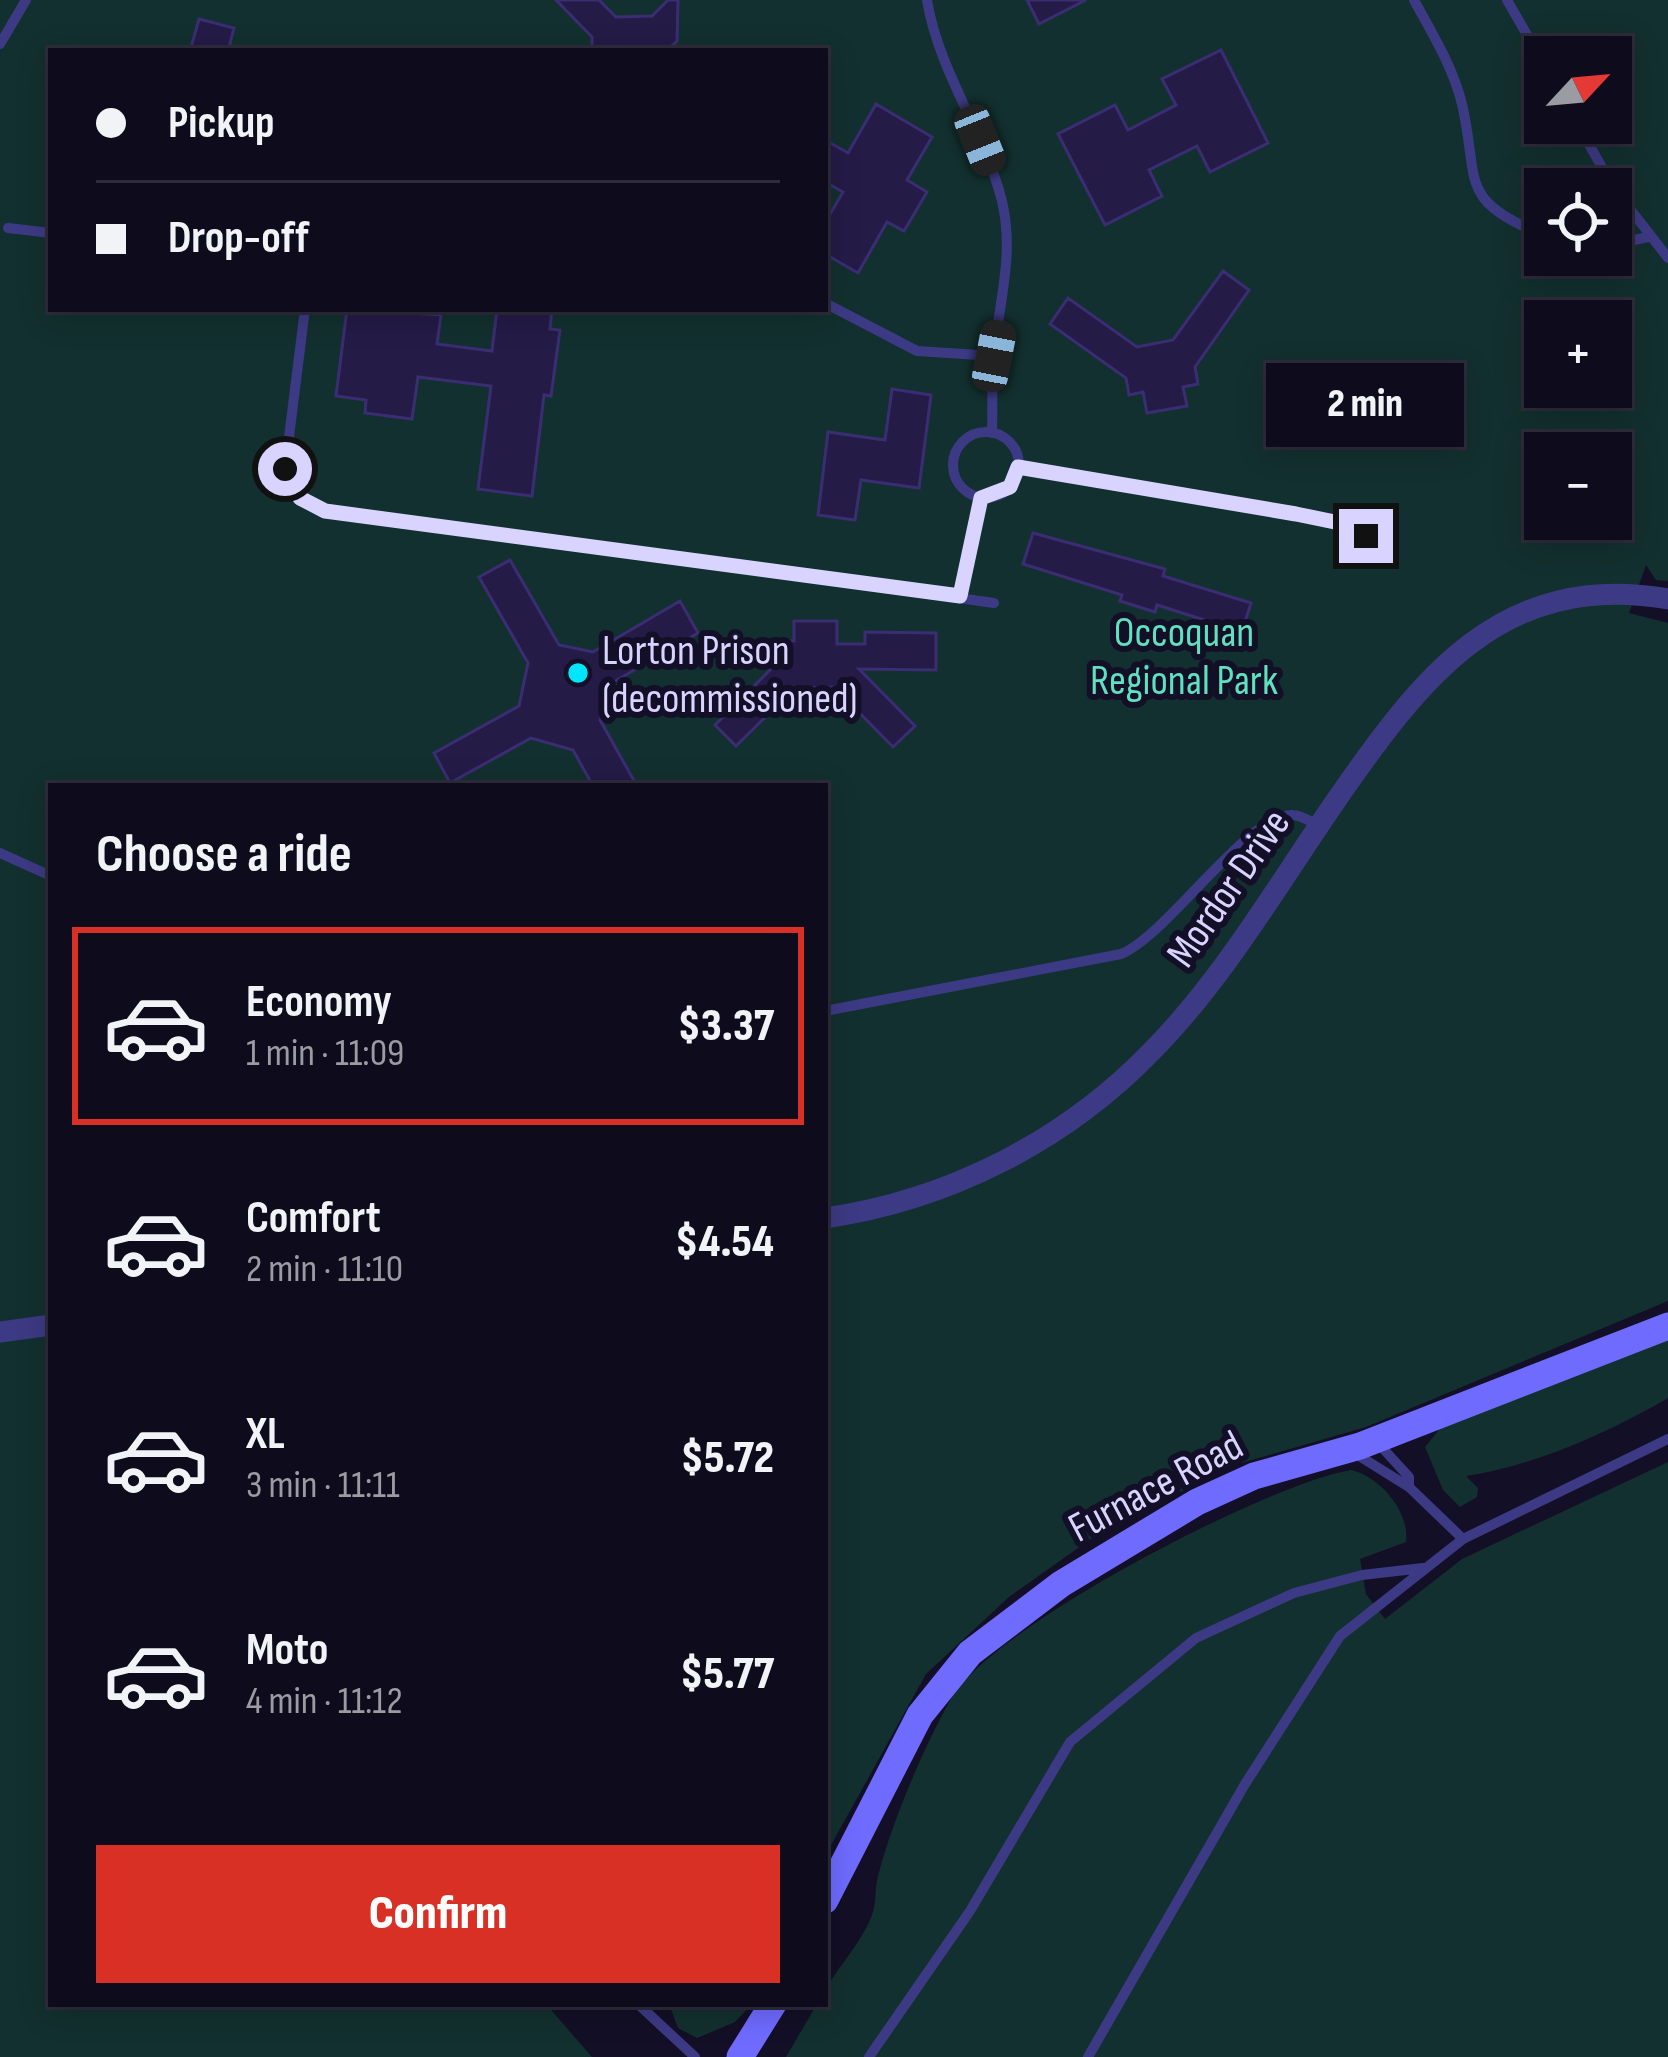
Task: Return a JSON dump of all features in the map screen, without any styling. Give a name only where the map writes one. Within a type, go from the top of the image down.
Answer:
[{"type":"main road","name":"Furnace Road","points":[[828,1894],[920,1715],[956,1669],[995,1632],[1061,1584],[1197,1502],[1254,1476],[1362,1445],[1668,1326]]},
{"type":"main road","points":[[740,2057],[771,2007]]},
{"type":"street","name":"Mordor Drive","points":[[828,1217],[899,1202],[976,1175],[1080,1114],[1180,1022],[1399,710],[1449,657],[1540,606],[1613,592],[1668,599]]},
{"type":"street","points":[[0,1332],[48,1325]]},
{"type":"lane","points":[[0,44],[26,0]]},
{"type":"lane","points":[[927,0],[944,65],[992,169],[1007,230],[1008,282],[994,356],[992,433]]},
{"type":"lane","points":[[1414,0],[1462,104],[1476,189],[1498,214],[1524,226]]},
{"type":"lane","points":[[1507,0],[1528,36]]},
{"type":"lane","points":[[1590,144],[1648,237],[1668,258]]},
{"type":"lane","points":[[8,228],[48,232]]},
{"type":"lane","points":[[1632,240],[1648,237]]},
{"type":"lane","points":[[828,305],[917,352],[994,356]]},
{"type":"lane","points":[[305,312],[285,469],[292,489],[313,507],[994,603]]},
{"type":"lane","points":[[992,433],[1009,442],[1018,467],[1010,487],[981,498],[956,480],[953,460],[963,441],[992,433]]},
{"type":"lane","points":[[1018,467],[1317,518],[1359,527],[1366,536]]},
{"type":"lane","points":[[960,596],[981,498]]},
{"type":"lane","points":[[828,1010],[1121,954],[1142,943],[1219,866],[1278,818],[1295,814],[1319,826]]},
{"type":"lane","points":[[0,853],[48,875]]},
{"type":"lane","points":[[1088,2057],[1245,1784],[1340,1636],[1463,1539],[1668,1438]]},
{"type":"lane","points":[[1362,1445],[1409,1477],[1408,1486]]},
{"type":"lane","points":[[1362,1445],[1463,1539]]},
{"type":"lane","points":[[869,2057],[958,1930],[1070,1742],[1196,1639],[1294,1593],[1362,1575],[1426,1568]]},
{"type":"lane","points":[[641,2007],[694,2057]]},
{"type":"green space","name":"Occoquan Regional Park","points":[[0,0],[1668,0],[1668,581],[1656,580],[1646,565],[1629,613],[1668,623],[1668,1301],[1366,1427],[1231,1466],[1095,1536],[1009,1597],[926,1674],[828,1851],[828,783],[48,783],[48,2007],[549,2007],[592,2057],[0,2057]]},
{"type":"green space","points":[[1668,1336],[1668,1398],[1570,1446],[1518,1465],[1466,1476],[1478,1488],[1477,1497],[1460,1507],[1443,1490],[1425,1447],[1442,1426]]},
{"type":"green space","points":[[1668,1462],[1668,2057],[786,2057],[815,2007],[828,2007],[828,1986],[869,1922],[900,1810],[951,1699],[976,1669],[1019,1635],[1134,1563],[1198,1530],[1311,1481],[1351,1470],[1382,1487],[1398,1507],[1406,1530],[1406,1542],[1360,1559],[1366,1594],[1385,1619],[1462,1559]]},
{"type":"green space","points":[[670,2007],[749,2007],[735,2022],[697,2038],[678,2028]]},
{"type":"building","points":[[556,0],[599,0],[616,17],[652,16],[668,0],[678,0],[677,41],[669,48],[592,48],[592,37]]},
{"type":"building","points":[[1027,0],[1086,0],[1039,24]]},
{"type":"building","points":[[199,19],[234,28],[229,48],[191,48]]},
{"type":"building","points":[[1221,50],[1268,143],[1210,172],[1197,146],[1149,170],[1162,196],[1105,225],[1058,134],[1115,105],[1128,130],[1176,105],[1162,79]]},
{"type":"building","points":[[876,104],[932,137],[907,180],[927,192],[904,231],[887,222],[858,273],[828,256],[828,218],[843,192],[828,184],[828,142],[848,153]]},
{"type":"building","points":[[1223,271],[1249,290],[1195,367],[1198,384],[1183,387],[1187,406],[1147,413],[1143,392],[1129,395],[1126,378],[1050,324],[1068,298],[1137,347],[1173,340]]},
{"type":"building","points":[[347,312],[441,315],[437,344],[492,351],[497,312],[552,312],[550,329],[560,330],[551,396],[544,395],[532,496],[478,489],[491,386],[418,377],[412,419],[365,413],[366,400],[336,396]]},
{"type":"building","points":[[892,389],[931,395],[919,488],[861,480],[855,520],[818,515],[828,432],[885,440]]},
{"type":"building","points":[[1033,533],[1165,569],[1163,576],[1251,603],[1242,632],[1157,605],[1155,612],[1120,601],[1122,595],[1023,564]]},
{"type":"building","name":"Lorton Prison (decommissioned)","points":[[510,560],[559,645],[593,652],[680,601],[698,633],[612,683],[600,720],[635,783],[591,783],[573,750],[531,738],[450,783],[434,753],[519,706],[528,663],[479,577]]},
{"type":"building","points":[[794,621],[837,621],[837,644],[865,644],[865,632],[936,633],[936,670],[859,669],[915,726],[893,747],[834,687],[795,688],[736,746],[715,725],[780,660],[781,640],[794,641]]},
{"type":"place","name":"Lorton Prison (decommissioned)","points":[[578,673]]},
{"type":"route","points":[[285,469],[300,498],[325,511],[892,591],[960,596],[981,498],[1002,494],[1016,478],[1018,467],[1296,514],[1359,527],[1366,530],[1366,536]]}]
